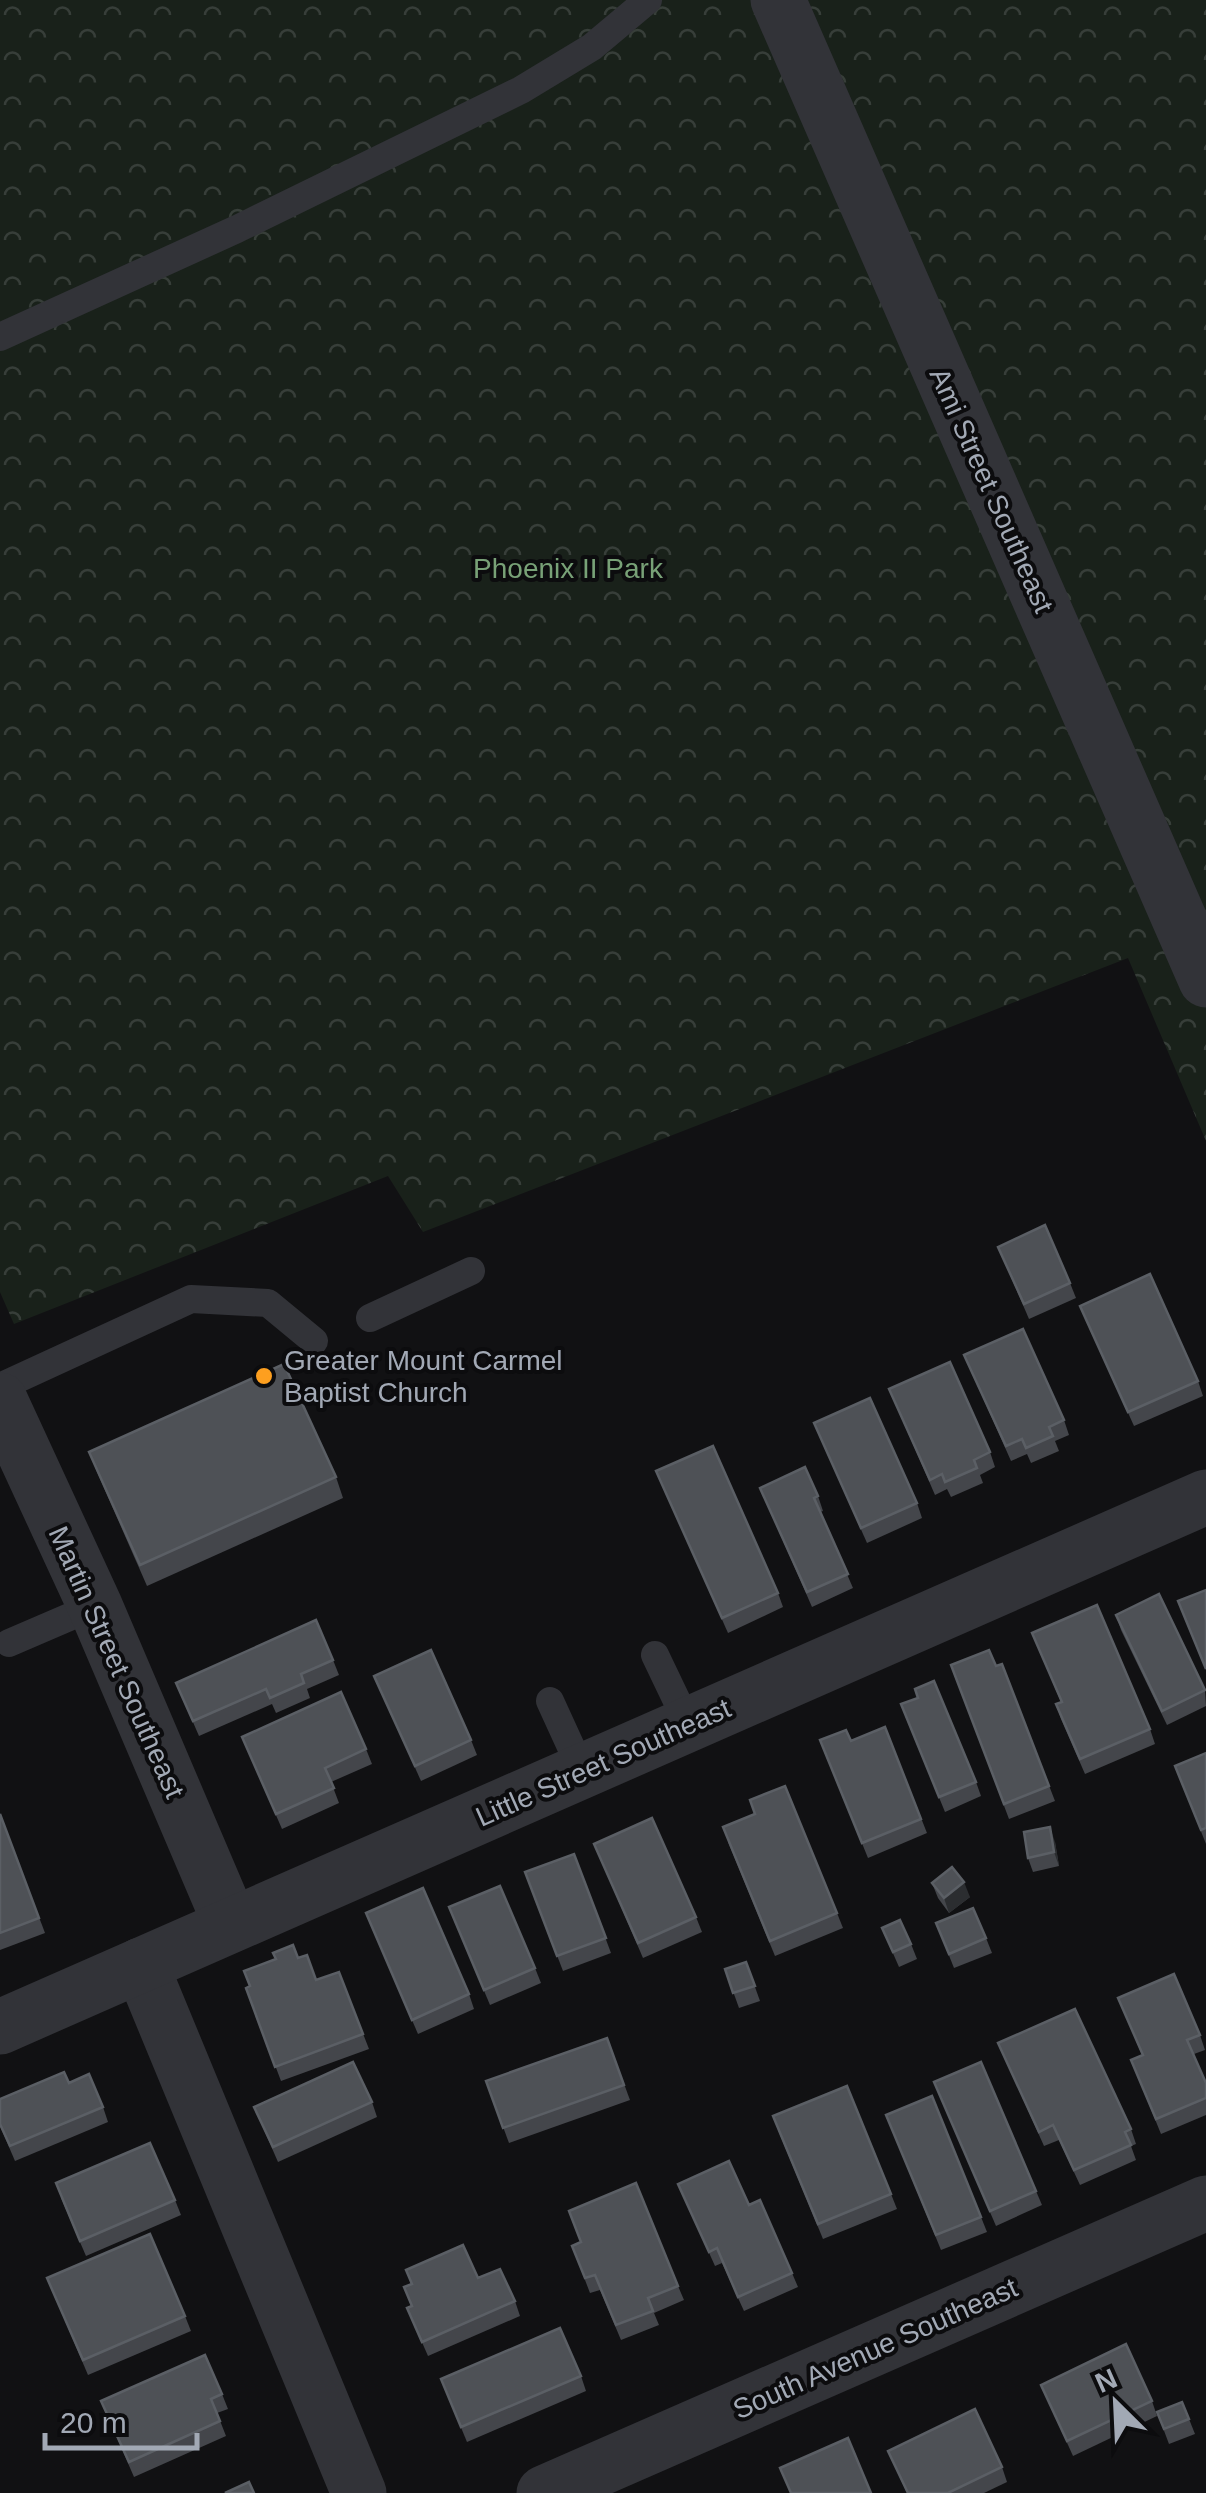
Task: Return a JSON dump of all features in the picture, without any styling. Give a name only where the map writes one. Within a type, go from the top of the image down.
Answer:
[{"type":"street","name":"Ami Street Southeast","points":[[778,0],[1206,980]]},
{"type":"street","name":"Martin Street Southeast","points":[[0,1400],[95,1606],[230,1925]]},
{"type":"street","name":"Little Street Southeast","points":[[0,2027],[1206,1497]]},
{"type":"street","points":[[141,1965],[360,2493]]},
{"type":"street","name":"South Avenue Southeast","points":[[544,2493],[1206,2203]]},
{"type":"lane","points":[[0,337],[237,228],[520,90],[592,47],[648,0]]},
{"type":"lane","points":[[370,1318],[471,1271]]},
{"type":"lane","points":[[0,1387],[191,1299],[268,1303],[314,1341]]},
{"type":"lane","points":[[9,1643],[95,1606]]},
{"type":"lane","points":[[655,1656],[688,1724]]},
{"type":"lane","points":[[550,1701],[582,1770]]},
{"type":"green space","name":"Phoenix II Park","points":[[0,0],[1206,0],[1206,1141],[1128,958],[423,1232],[388,1176],[14,1324],[0,1292]]},
{"type":"building","points":[[1045,1225],[1070,1283],[1024,1304],[998,1247]]},
{"type":"building","points":[[1150,1274],[1198,1381],[1128,1412],[1080,1306]]},
{"type":"building","points":[[1023,1329],[1064,1420],[1049,1427],[1053,1436],[1026,1448],[1022,1439],[1006,1446],[964,1355]]},
{"type":"building","points":[[950,1362],[990,1452],[974,1460],[977,1468],[945,1482],[942,1474],[930,1480],[889,1389]]},
{"type":"building","points":[[284,1364],[336,1477],[140,1565],[89,1452]]},
{"type":"building","points":[[870,1398],[917,1503],[861,1528],[814,1423]]},
{"type":"building","points":[[713,1446],[778,1593],[722,1618],[656,1471]]},
{"type":"building","points":[[805,1467],[818,1496],[814,1498],[848,1574],[807,1592],[760,1488]]},
{"type":"building","points":[[1206,1590],[1206,1669],[1178,1601]]},
{"type":"building","points":[[1159,1594],[1205,1690],[1162,1711],[1116,1615]]},
{"type":"building","points":[[1097,1605],[1150,1729],[1080,1759],[1056,1704],[1062,1702],[1032,1633]]},
{"type":"building","points":[[316,1620],[333,1660],[301,1674],[304,1683],[270,1698],[266,1689],[193,1721],[176,1683]]},
{"type":"building","points":[[431,1650],[471,1740],[415,1766],[374,1676]]},
{"type":"building","points":[[989,1650],[996,1666],[1002,1664],[1049,1786],[1004,1804],[951,1665]]},
{"type":"building","points":[[934,1681],[976,1782],[939,1797],[901,1704],[918,1698],[915,1689]]},
{"type":"building","points":[[341,1692],[366,1749],[325,1768],[334,1788],[276,1814],[242,1737]]},
{"type":"building","points":[[885,1727],[921,1819],[862,1843],[820,1740],[846,1730],[851,1741]]},
{"type":"building","points":[[1206,1753],[1206,1828],[1201,1830],[1175,1766]]},
{"type":"building","points":[[785,1786],[837,1913],[770,1941],[723,1827],[755,1814],[750,1800]]},
{"type":"building","points":[[0,1814],[39,1918],[0,1933]]},
{"type":"building","points":[[652,1818],[696,1917],[638,1943],[594,1844]]},
{"type":"building","points":[[1050,1827],[1054,1852],[1028,1858],[1024,1832]]},
{"type":"building","points":[[574,1854],[606,1938],[557,1956],[525,1872]]},
{"type":"building","points":[[952,1867],[964,1882],[944,1898],[932,1883]]},
{"type":"building","points":[[500,1886],[535,1968],[484,1990],[449,1907]]},
{"type":"building","points":[[423,1888],[469,1994],[412,2020],[366,1913]]},
{"type":"building","points":[[973,1908],[986,1938],[949,1954],[936,1923]]},
{"type":"building","points":[[900,1920],[911,1944],[893,1952],[882,1928]]},
{"type":"building","points":[[293,1945],[298,1958],[307,1955],[316,1980],[339,1972],[363,2034],[275,2067],[246,1988],[250,1986],[244,1971],[276,1959],[273,1953]]},
{"type":"building","points":[[746,1962],[755,1986],[733,1993],[725,1969]]},
{"type":"building","points":[[1174,1974],[1200,2035],[1187,2040],[1206,2083],[1206,2098],[1156,2119],[1131,2060],[1143,2055],[1118,1998]]},
{"type":"building","points":[[1075,2009],[1131,2129],[1125,2132],[1131,2145],[1074,2170],[1053,2125],[1039,2132],[998,2043]]},
{"type":"building","points":[[607,2038],[624,2085],[503,2128],[486,2081]]},
{"type":"building","points":[[353,2062],[372,2102],[273,2147],[254,2107]]},
{"type":"building","points":[[981,2062],[1036,2191],[990,2211],[934,2082]]},
{"type":"building","points":[[64,2072],[69,2083],[89,2074],[103,2107],[10,2146],[0,2124],[0,2099]]},
{"type":"building","points":[[847,2086],[891,2194],[818,2224],[773,2116]]},
{"type":"building","points":[[932,2096],[981,2217],[936,2235],[886,2115]]},
{"type":"building","points":[[150,2143],[175,2200],[80,2241],[56,2183]]},
{"type":"building","points":[[729,2161],[749,2205],[760,2200],[792,2273],[738,2297],[717,2248],[709,2252],[678,2184]]},
{"type":"building","points":[[636,2183],[678,2286],[648,2298],[653,2311],[616,2325],[595,2275],[585,2278],[572,2246],[581,2242],[569,2211]]},
{"type":"building","points":[[150,2234],[185,2316],[83,2360],[47,2278]]},
{"type":"building","points":[[463,2245],[478,2278],[500,2269],[515,2301],[422,2342],[407,2308],[412,2306],[404,2287],[412,2284],[406,2270]]},
{"type":"building","points":[[560,2328],[581,2376],[461,2427],[441,2379]]},
{"type":"building","points":[[1126,2344],[1152,2401],[1067,2441],[1041,2385]]},
{"type":"building","points":[[205,2355],[222,2394],[211,2399],[220,2421],[129,2462],[101,2401]]},
{"type":"building","points":[[1182,2402],[1189,2419],[1164,2429],[1157,2412]]},
{"type":"building","points":[[975,2409],[1002,2467],[948,2493],[908,2493],[888,2451]]},
{"type":"building","points":[[848,2438],[871,2493],[791,2493],[780,2468]]},
{"type":"building","points":[[249,2482],[254,2493],[225,2493]]},
{"type":"place","name":"Greater Mount Carmel Baptist Church","points":[[264,1376]]}]
